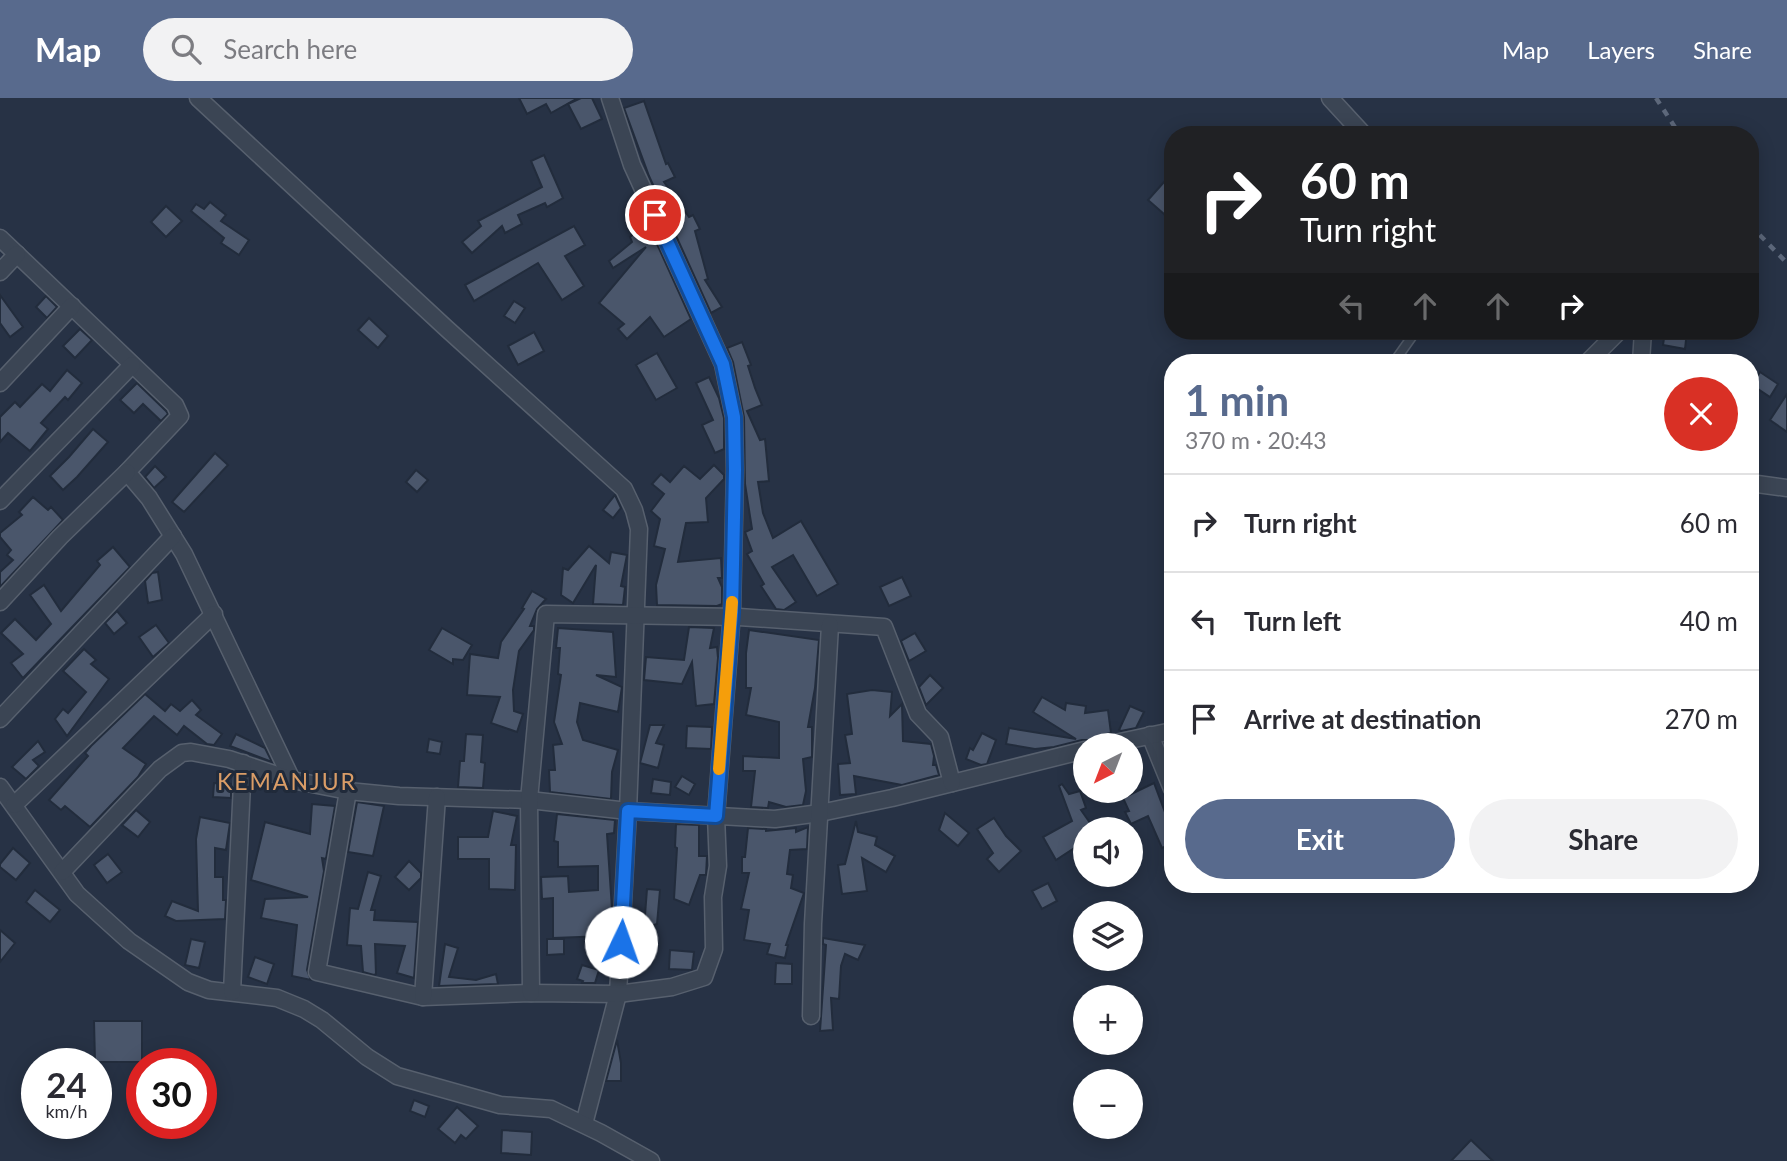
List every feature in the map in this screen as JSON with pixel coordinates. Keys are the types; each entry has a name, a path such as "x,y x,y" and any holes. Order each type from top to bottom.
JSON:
{"street":[{"path":"198,98 624,489 635,510 639,529 618,994 584,1124"},
{"path":"348,791 317,972 423,997 531,993 618,994 672,986 704,977 714,949 713,897 718,866 716,816 732,616 734,417 723,364 632,165 610,98"},
{"path":"1330,98 1356,126"},
{"path":"0,238 175,405 180,416 0,602"},
{"path":"0,272 17,254"},
{"path":"0,383 72,306"},
{"path":"1596,354 1610,340"},
{"path":"0,500 132,365"},
{"path":"127,472 149,498 173,536 214,614 292,780"},
{"path":"1759,484 1787,488"},
{"path":"0,719 173,536"},
{"path":"14,805 214,614"},
{"path":"531,993 530,800 546,614 732,616 884,627 918,714 940,737 952,783"},
{"path":"811,1016 813,924 830,625"},
{"path":"1143,737 1164,733"},
{"path":"1150,736 1164,770"},
{"path":"62,872 172,759 182,753 229,758 292,780 348,791 530,800 628,811 775,819 820,813 1073,753"},
{"path":"232,992 243,763"},
{"path":"0,787 76,894 129,941 188,982 209,990 277,998 322,1020 367,1058 397,1076 500,1105 551,1109 651,1161"},
{"path":"423,997 437,797"}],"building":[{"path":"519,98 578,98 551,113 546,104 527,114"},
{"path":"581,98 592,98 602,119 581,129 568,104"},
{"path":"644,101 666,164 668,163 675,177 664,182 689,217 693,215 700,229 695,231 708,279 705,280 722,307 711,313 649,176 624,108"},
{"path":"544,155 563,198 547,207 545,203 518,215 522,224 505,233 502,226 472,253 462,242 481,226 478,221 542,187 531,161"},
{"path":"1164,182 1164,214 1148,200"},
{"path":"210,202 226,215 221,221 249,240 239,255 221,243 224,238 191,211 196,204 204,209"},
{"path":"166,206 182,221 166,237 151,222"},
{"path":"647,222 691,319 664,337 650,317 627,339 618,329 624,324 599,303 646,247 613,268 609,261 632,242 630,237"},
{"path":"574,226 585,245 565,256 584,286 562,300 538,263 474,301 465,285"},
{"path":"0,295 23,327 10,337 0,323"},
{"path":"46,296 57,307 47,318 36,307"},
{"path":"514,301 525,308 515,323 504,316"},
{"path":"369,318 388,336 378,348 358,330"},
{"path":"80,329 92,340 75,358 63,346"},
{"path":"534,332 544,351 518,365 508,346"},
{"path":"1664,340 1686,340 1685,349 1663,345"},
{"path":"742,342 762,405 747,411 760,440 765,439 769,481 758,482 763,513 773,538 801,521 838,584 817,596 793,555 772,567 796,602 784,610 776,609 761,586 764,584 747,554 752,551 745,532 752,529 745,484 744,417 733,362 727,348"},
{"path":"657,353 677,388 656,400 636,365"},
{"path":"67,370 82,383 68,400 65,397 41,423 48,429 30,451 8,433 0,442 0,417 15,402 20,407 42,384 50,391"},
{"path":"1759,374 1778,384 1770,397 1759,390"},
{"path":"709,377 719,398 724,418 724,449 715,453 702,425 713,420 696,383"},
{"path":"137,383 168,414 161,421 143,404 134,413 120,400"},
{"path":"1787,394 1787,432 1770,420"},
{"path":"93,429 108,442 63,490 50,476"},
{"path":"215,453 228,465 184,512 172,502"},
{"path":"714,465 724,475 724,479 706,498 708,522 686,523 678,562 721,558 722,578 718,578 722,587 722,604 657,605 656,585 665,549 654,546 660,519 651,511 664,494 652,484 661,474 670,482 684,466 700,479"},
{"path":"155,466 166,477 154,488 145,477"},
{"path":"416,470 428,480 417,492 406,482"},
{"path":"615,495 621,508 613,518 603,510"},
{"path":"33,497 48,510 51,507 63,520 0,587 0,572 13,560 7,555 11,550 0,537 0,533 22,515 19,512"},
{"path":"589,546 609,563 611,552 627,555 621,586 625,587 623,605 593,604 596,565 573,603 561,595 563,568 568,570"},
{"path":"113,547 130,567 23,678 11,663 23,654 1,633 15,619 36,640 51,624 30,595 44,585 61,611 100,565 97,561"},
{"path":"158,572 162,600 148,603 145,581 152,573"},
{"path":"902,577 911,596 889,606 880,587"},
{"path":"532,591 546,599 537,609 530,626 534,626 534,630 519,651 513,690 514,711 523,714 517,732 491,723 500,697 467,695 470,654 498,658 501,642 524,609 522,608"},
{"path":"117,611 127,623 114,634 105,623"},
{"path":"156,625 169,643 153,657 139,637"},
{"path":"689,627 714,628 710,648 717,647 718,658 714,704 696,706 692,662 682,684 644,680 646,657 684,660"},
{"path":"442,628 472,645 463,660 453,659 453,664 429,650"},
{"path":"558,628 613,632 616,677 596,675 622,687 618,712 580,703 577,722 583,740 618,750 612,772 611,799 550,792 549,770 555,770 553,745 562,744 554,722 561,675 558,674 560,648 556,648"},
{"path":"749,630 819,640 808,727 812,727 812,757 803,759 806,791 803,805 786,807 769,802 768,808 751,807 755,771 743,771 743,756 779,758 779,722 746,715 751,688 746,688"},
{"path":"915,633 926,651 909,661 901,641"},
{"path":"84,649 96,660 91,664 109,679 67,736 55,719 63,709 68,713 86,692 63,671"},
{"path":"930,675 943,688 926,705 919,687"},
{"path":"872,690 892,692 890,716 902,704 903,741 931,744 933,765 936,765 939,775 902,785 854,776 856,794 840,795 838,764 850,763 845,735 852,734 847,694"},
{"path":"145,694 165,711 171,704 180,711 192,700 201,710 196,715 222,734 214,745 207,744 184,726 177,735 154,716 123,748 146,764 138,777 90,827 65,806 61,810 49,800 88,756 85,753 91,746"},
{"path":"1042,697 1065,710 1066,703 1086,706 1085,713 1108,710 1111,733 1073,733 1073,737 1033,712"},
{"path":"1130,706 1144,712 1136,728 1121,731 1119,730"},
{"path":"650,725 664,725 656,743 664,745 658,768 640,763"},
{"path":"687,726 712,727 711,749 686,748"},
{"path":"1009,728 1073,739 1073,742 1035,749 1006,744"},
{"path":"982,733 996,740 987,764 981,765 966,759 970,748 973,750"},
{"path":"236,734 265,748 272,762 230,746"},
{"path":"466,734 483,735 483,788 458,787"},
{"path":"429,739 442,742 440,754 427,752"},
{"path":"38,741 45,752 33,760 39,766 26,779 12,767"},
{"path":"682,776 695,784 689,795 675,787"},
{"path":"653,779 671,782 670,795 651,793"},
{"path":"214,783 231,784 231,798 213,797"},
{"path":"1154,783 1164,810 1164,847 1162,848 1148,816 1143,818 1128,817 1125,812 1129,811 1125,803 1143,803 1143,788"},
{"path":"1062,784 1069,794 1073,793 1073,803 1084,803 1086,808 1081,810 1086,817 1073,817 1073,849 1056,860 1043,837 1072,821 1059,786"},
{"path":"357,802 384,806 373,856 348,852"},
{"path":"312,804 335,806 326,859 322,858 324,871 307,970 311,980 292,976 297,925 261,918 265,899 308,897 251,880 265,822 310,834"},
{"path":"136,810 150,822 138,837 122,825"},
{"path":"493,811 517,816 511,845 516,845 515,890 489,889 489,859 458,859 458,837 488,837"},
{"path":"945,813 969,833 958,846 939,830"},
{"path":"557,814 615,820 614,833 607,834 612,912 605,912 606,936 553,938 553,898 542,899 541,877 568,876 569,892 598,890 598,866 558,867 558,842 554,841"},
{"path":"200,817 230,823 226,850 215,848 215,877 223,877 225,919 176,921 165,916 172,901 198,911 196,839"},
{"path":"994,818 1006,836 1021,851 999,872 987,859 993,853 977,829"},
{"path":"856,821 858,832 877,837 875,845 895,856 886,872 862,858 867,891 842,894 838,865 845,864"},
{"path":"676,824 699,825 699,856 707,856 706,875 700,875 689,905 674,899"},
{"path":"808,827 807,849 790,850 787,874 793,875 791,888 804,893 786,945 785,958 767,954 770,944 744,940 749,910 741,909 749,873 742,873 742,857 745,857 748,828 766,831 796,828 796,832"},
{"path":"13,848 30,863 16,880 0,867"},
{"path":"108,854 122,872 107,883 94,865"},
{"path":"409,861 421,873 421,878 409,890 395,877"},
{"path":"368,872 381,876 371,910 375,910 374,920 418,922 414,978 397,973 405,946 375,944 374,975 363,972 361,946 347,945 350,908 358,909"},
{"path":"1048,883 1057,901 1042,909 1032,891"},
{"path":"647,889 660,890 657,924 644,928"},
{"path":"35,890 60,910 50,922 26,902"},
{"path":"0,930 15,943 0,962"},
{"path":"823,938 865,945 858,960 845,954 841,966 839,999 831,998 833,1030 820,1031 826,945 823,944"},
{"path":"191,939 205,942 199,968 185,965"},
{"path":"547,939 564,939 564,954 547,955"},
{"path":"445,944 458,948 449,977 476,980 496,974 498,984 439,986"},
{"path":"670,950 694,952 692,970 669,969"},
{"path":"255,957 274,964 267,984 248,977"},
{"path":"776,963 792,964 792,984 775,984"},
{"path":"582,965 599,970 595,983 582,983 583,981 577,979"},
{"path":"94,1021 142,1021 142,1048 126,1048 126,1062 112,1062 112,1048 95,1048"},
{"path":"617,1040 621,1081 606,1081"},
{"path":"414,1100 429,1106 425,1117 410,1111"},
{"path":"457,1107 478,1126 466,1139 461,1135 455,1143 438,1129"},
{"path":"502,1130 532,1132 531,1155 501,1153"},
{"path":"1471,1140 1493,1161 1451,1161"}],"railway":[{"path":"1656,98 1674,126"},
{"path":"1759,234 1787,263"}],"slow traffic":[{"path":"719,769 732,602"}],"district":[{"name":"KEMANJUR","path":"287,781"}],"route":[{"path":"621,942 628,811 716,816 732,612 734,417 723,364 655,215"}]}
